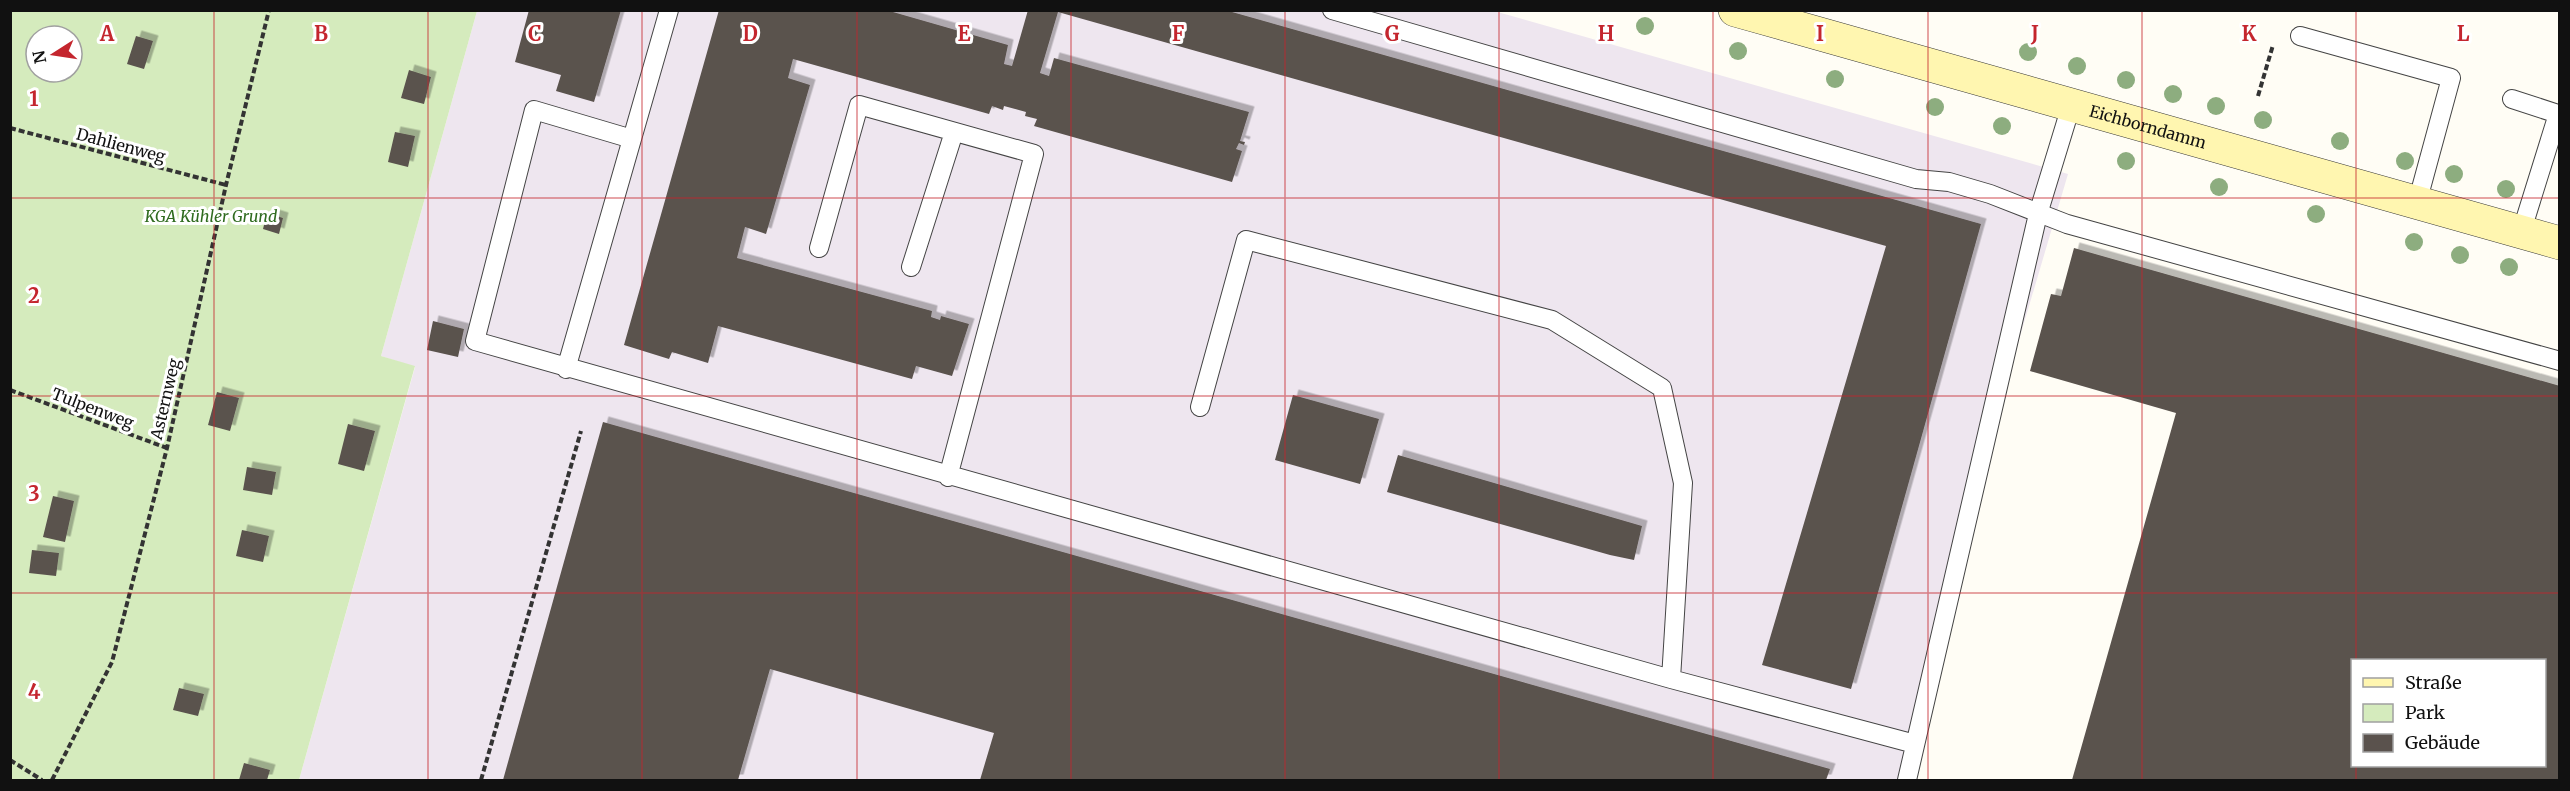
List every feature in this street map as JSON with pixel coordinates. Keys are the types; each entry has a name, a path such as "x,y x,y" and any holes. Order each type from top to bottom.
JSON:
{"main road":[{"name":"Eichborndamm","path":"1741,11 2559,243"}],"lane":[{"path":"566,369 669,10"},
{"path":"1332,10 1916,179 1948,182 2003,198 2038,214 2559,361"},
{"path":"2300,36 2451,78 2417,203"},
{"path":"2512,99 2558,114 2522,233"},
{"path":"819,248 859,105 1034,154 948,477"},
{"path":"1907,780 2038,214 2071,106"},
{"path":"632,139 534,110 474,341 948,477 1671,679 1915,744"},
{"path":"911,267 954,132"},
{"path":"1200,407 1246,240 1552,320 1662,388 1683,483 1671,679"}],"path":[{"name":"Asternweg","path":"52,780 112,662 167,448 268,10"},
{"path":"2258,96 2277,33"},
{"name":"Dahlienweg","path":"10,128 226,185"},
{"name":"Tulpenweg","path":"10,390 167,448"},
{"path":"481,780 580,431"},
{"path":"10,760 42,780"}],"shaded area":[{"path":"477,11 1494,11 2068,174 2011,367 1898,780 299,780 415,367 381,356"}],"green space":[{"name":"KGA Kühler Grund","path":"11,11 477,11 381,356 415,366 299,780 11,780"}],"building":[{"path":"529,10 621,10 594,102 556,91 561,75 515,62"},
{"path":"719,10 886,10 1008,45 1004,64 1012,66 1028,10 1225,10 1981,224 1851,689 1762,665 1886,246 1058,12 1040,73 1049,76 1054,58 1249,112 1240,141 1245,142 1244,145 1239,143 1236,149 1242,151 1232,182 1034,126 1037,119 1025,116 1026,112 1004,106 1003,110 992,106 989,114 793,59 788,78 810,85 766,234 745,227 737,258 932,311 931,317 940,320 941,316 969,324 952,376 916,366 912,379 718,326 708,363 672,352 669,359 624,345"},
{"path":"136,36 153,41 144,69 127,64"},
{"path":"409,70 431,77 424,104 401,98"},
{"path":"395,132 415,136 408,167 388,162"},
{"path":"267,213 283,218 279,234 263,229"},
{"path":"2074,248 2560,386 2560,780 2072,780 2176,413 2030,371 2051,294 2061,296"},
{"path":"433,321 464,329 458,357 427,350"},
{"path":"217,392 239,398 230,431 208,425"},
{"path":"1293,395 1379,419 1360,484 1275,460"},
{"path":"603,422 1830,769 1826,780 980,780 994,733 770,669 738,780 503,780"},
{"path":"348,424 375,431 364,471 338,464"},
{"path":"1398,455 1642,526 1634,560 1387,492"},
{"path":"247,467 276,472 272,495 243,490"},
{"path":"53,496 74,501 65,542 43,537"},
{"path":"242,530 269,536 263,562 236,556"},
{"path":"32,550 59,553 56,576 29,573"},
{"path":"179,688 204,694 198,716 173,710"},
{"path":"244,763 270,770 267,780 239,780"}]}
